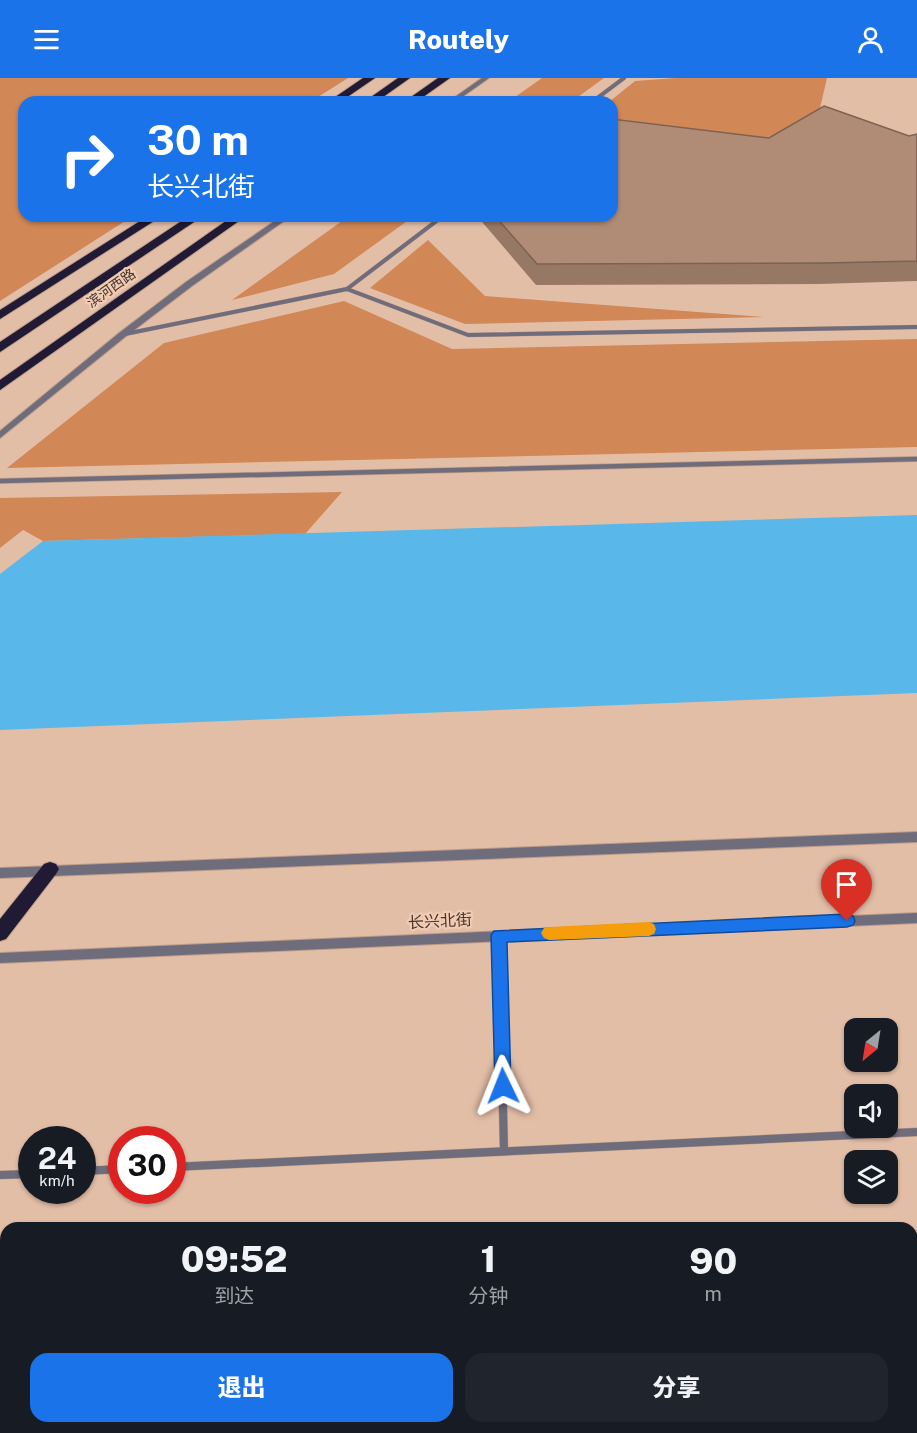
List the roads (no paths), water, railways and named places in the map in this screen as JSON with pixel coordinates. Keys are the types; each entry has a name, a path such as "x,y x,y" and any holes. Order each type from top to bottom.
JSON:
{"highway":[{"path":"342,96 370,78"},
{"path":"378,96 405,78"},
{"path":"418,96 445,78"},
{"path":"0,315 147,222"},
{"path":"119,268 158,222"},
{"name":"滨河西路","path":"0,348 188,222"},
{"name":"滨河西路","path":"0,386 232,222"},
{"path":"0,341 25,331"},
{"path":"0,933 50,869"}],"street":[{"path":"460,96 486,78"},
{"path":"600,96 624,78"},
{"path":"0,435 122,335 189,284 278,222"},
{"path":"122,335 347,289 435,222"},
{"path":"347,289 468,335 917,327"},
{"path":"0,481 917,459"},
{"path":"0,873 50,869 917,837"},
{"name":"长兴北街","path":"0,958 917,918"},
{"path":"499,935 504,1151"},
{"path":"186,1166 917,1132"},
{"path":"0,1175 18,1174"}],"water":[{"path":"917,515 917,693 0,730 0,574 43,541"}]}
